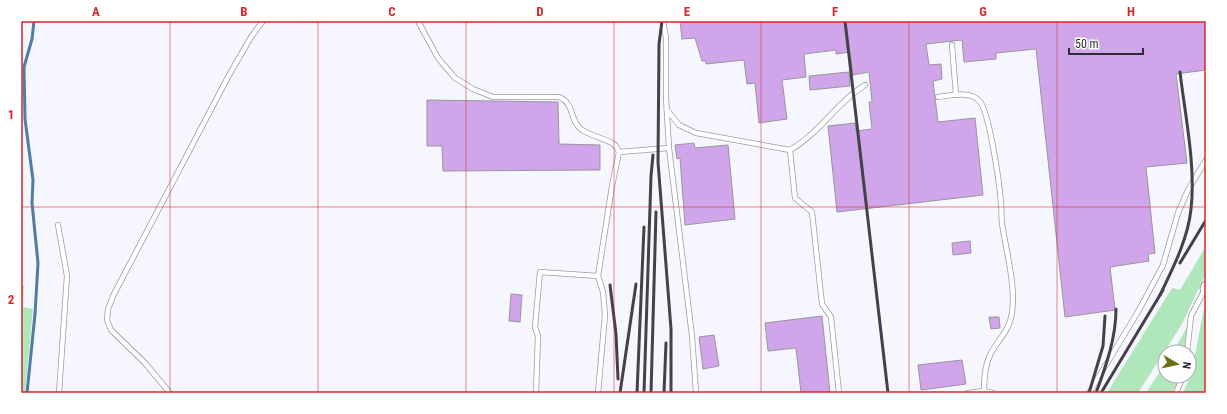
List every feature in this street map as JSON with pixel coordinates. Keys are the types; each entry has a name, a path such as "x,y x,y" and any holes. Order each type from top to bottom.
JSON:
{"lane":[{"path":"170,393 145,363 111,330 107,320 108,309 114,294 228,77 251,37 264,21"},
{"path":"418,21 438,58 455,78 473,89 493,97 559,97 566,100 575,122 581,130 612,143 616,146 619,152 612,186 598,276 603,292 605,315 598,393"},
{"path":"663,21 666,38 669,148 692,336 696,393"},
{"path":"952,45 956,95"},
{"path":"667,110 679,125 696,133 790,150 801,143 853,92 865,85"},
{"path":"938,97 969,95 981,102 988,123 1002,205 1001,220 1013,296 1010,325 1004,336 990,354 986,367 984,391"},
{"path":"619,152 669,148"},
{"path":"790,150 795,198 812,212 822,304 831,317 839,393"},
{"path":"1089,393 1139,310 1163,264 1178,213 1188,190 1206,160"},
{"path":"58,225 67,276 59,393"},
{"path":"536,393 538,336 535,327 540,272 598,276"},
{"path":"1188,344 1191,316 1205,288"},
{"path":"968,393 984,391 993,393"}],"green space":[{"path":"1206,246 1206,273 1182,324 1169,344 1157,344 1157,363 1138,393 1107,393 1172,288 1180,290"},
{"path":"21,284 24,286 23,307 33,309 25,393 21,393"},
{"path":"1206,303 1206,393 1183,393 1187,384 1197,384 1197,345"},
{"path":"1187,327 1185,344 1177,344"},
{"path":"1157,376 1157,384 1176,384 1172,393 1146,393"}],"building":[{"path":"680,21 1206,21 1206,70 1176,74 1187,163 1146,167 1155,253 1148,254 1149,261 1110,267 1115,310 1065,317 1036,49 996,53 996,59 964,62 962,40 926,44 929,65 941,64 942,79 933,81 938,122 975,118 983,195 837,212 828,126 855,123 856,131 872,129 869,102 872,102 869,72 853,75 850,52 836,54 836,50 804,54 806,77 782,80 787,119 759,123 755,83 747,84 744,60 706,64 706,61 702,61 695,38 682,39"},
{"path":"849,72 850,86 810,90 809,76"},
{"path":"427,100 558,102 559,144 600,145 600,170 443,171 442,146 427,146"},
{"path":"694,143 695,148 728,145 735,219 685,225 680,158 677,159 675,145"},
{"path":"970,241 971,253 953,255 952,243"},
{"path":"511,294 522,295 520,322 509,321"},
{"path":"822,316 830,393 801,393 796,348 768,351 765,323"},
{"path":"989,317 999,317 1000,328 991,329"},
{"path":"714,335 719,366 703,369 699,337"},
{"path":"962,360 966,384 921,390 918,365"}],"waterway":[{"path":"27,393 35,314 38,263 32,203 33,180 25,119 24,67 32,39 34,21"}],"railway":[{"path":"662,21 659,44 658,162 671,329 671,393"},
{"path":"845,21 888,393"},
{"path":"1160,295 1175,264 1187,231 1191,209 1191,158 1180,72"},
{"path":"644,393 651,176 653,155"},
{"path":"651,393 656,212"},
{"path":"1180,263 1206,220"},
{"path":"637,393 644,227"},
{"path":"620,393 636,284"},
{"path":"610,285 616,334 618,379"},
{"path":"1101,393 1163,290"},
{"path":"1096,393 1107,362 1116,320 1116,309"},
{"path":"1089,393 1103,346 1105,316"},
{"path":"664,393 666,343"}]}
